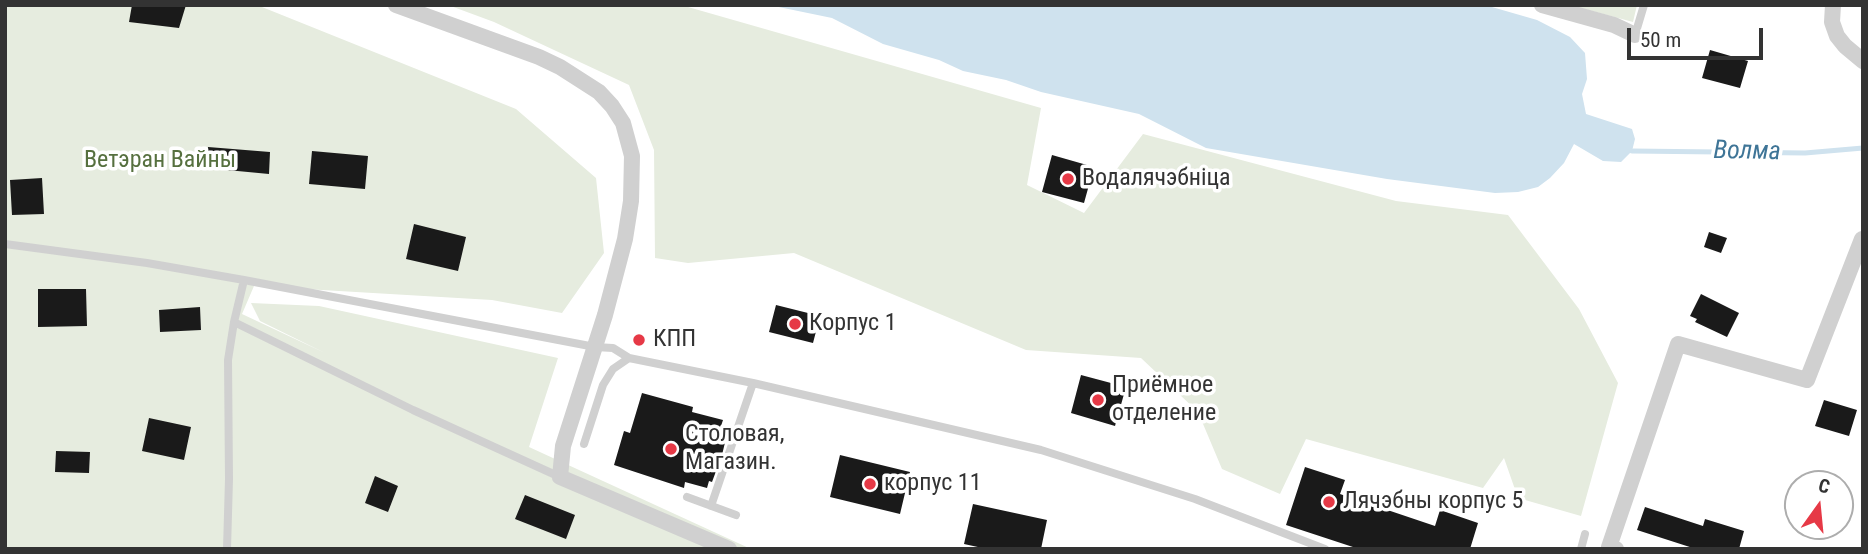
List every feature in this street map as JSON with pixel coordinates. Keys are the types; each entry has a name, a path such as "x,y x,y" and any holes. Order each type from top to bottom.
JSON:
{"street":[{"path":"396,5 560,66 599,92 623,123 632,156 631,201 617,275 563,446 560,477 729,549"},
{"path":"1542,5 1614,25 1635,36"},
{"path":"1833,5 1832,22 1837,36 1844,46 1863,61"},
{"path":"1612,548 1678,344 1807,380 1862,239"}],"lane":[{"path":"1635,36 1644,5"},
{"path":"5,244 147,263 595,347 613,348 629,358 752,383 1041,450 1195,499 1325,549"},
{"path":"227,549 228,360 244,280"},
{"path":"234,322 412,410 560,477"},
{"path":"584,444 603,385 613,369 629,358"},
{"path":"711,506 752,383"},
{"path":"687,498 736,515"},
{"path":"1581,549 1585,534"}],"green space":[{"name":"Ветэран Вайны","path":"5,5 257,5 516,109 596,178 604,253 562,313 492,300 254,286 242,314 325,353 260,321 251,303 319,306 558,358 529,447 751,549 5,549"},
{"path":"448,5 681,5 1041,108 1027,185 1084,213 1143,134 1396,201 1508,215 1579,309 1618,383 1581,516 1518,498 1504,458 1483,488 1306,439 1280,494 1222,469 1198,412 1141,358 1026,350 794,253 688,263 655,258 654,150 629,85 494,22"},
{"path":"1570,5 1637,5 1633,22"}],"water":[{"path":"769,5 1485,5 1537,20 1570,37 1585,53 1587,79 1582,94 1586,114 1632,129 1635,139 1632,151 1621,162 1603,161 1574,144 1564,163 1550,178 1538,187 1518,192 1495,193 1387,179 1206,148 1139,114 963,71 939,60 883,44 832,18"}],"building":[{"path":"132,5 186,5 179,28 129,22"},
{"path":"1710,50 1748,61 1740,88 1702,78"},
{"path":"208,147 270,152 269,174 206,168"},
{"path":"312,151 368,156 365,189 309,184"},
{"name":"Водалячэбніца","path":"1052,155 1094,167 1084,203 1042,192"},
{"path":"42,178 44,214 12,215 10,180"},
{"path":"414,224 466,237 458,271 406,259"},
{"path":"1709,232 1727,238 1721,253 1704,247"},
{"path":"38,289 86,289 87,326 38,327"},
{"path":"1701,294 1739,313 1727,337 1695,322 1697,319 1690,316"},
{"name":"Корпус 1","path":"776,305 820,316 813,343 769,332"},
{"path":"200,307 201,330 160,332 159,310"},
{"name":"Приёмное отделение","path":"1081,375 1126,387 1115,426 1071,413"},
{"name":"Столовая, Магазин.","path":"642,393 693,407 692,412 723,420 721,426 728,430 722,455 707,488 685,482 684,488 614,465 624,431 630,433"},
{"path":"1824,400 1857,410 1849,436 1815,426"},
{"path":"149,418 191,427 184,460 142,451"},
{"path":"56,451 90,452 89,473 55,472"},
{"name":"корпус 11","path":"840,455 910,472 900,514 830,497"},
{"name":"Лячэбны корпус 5","path":"1305,467 1345,480 1340,494 1435,526 1440,510 1478,523 1470,549 1359,549 1286,525"},
{"path":"375,476 398,486 388,512 365,503"},
{"path":"525,495 575,515 566,539 515,519"},
{"path":"973,504 1047,520 1041,549 987,549 964,544"},
{"path":"1645,507 1703,526 1705,519 1744,531 1739,549 1696,549 1637,530"}],"waterway":[{"name":"Волма","path":"1632,151 1805,153 1863,148"}],"place":[{"name":"Водалячэбніца","path":"1068,179"},
{"name":"Корпус 1","path":"795,324"},
{"name":"КПП","path":"639,340"},
{"name":"Приёмное отделение","path":"1098,400"},
{"name":"Столовая, Магазин.","path":"671,449"},
{"name":"корпус 11","path":"870,484"},
{"name":"Лячэбны корпус 5","path":"1329,502"}]}
